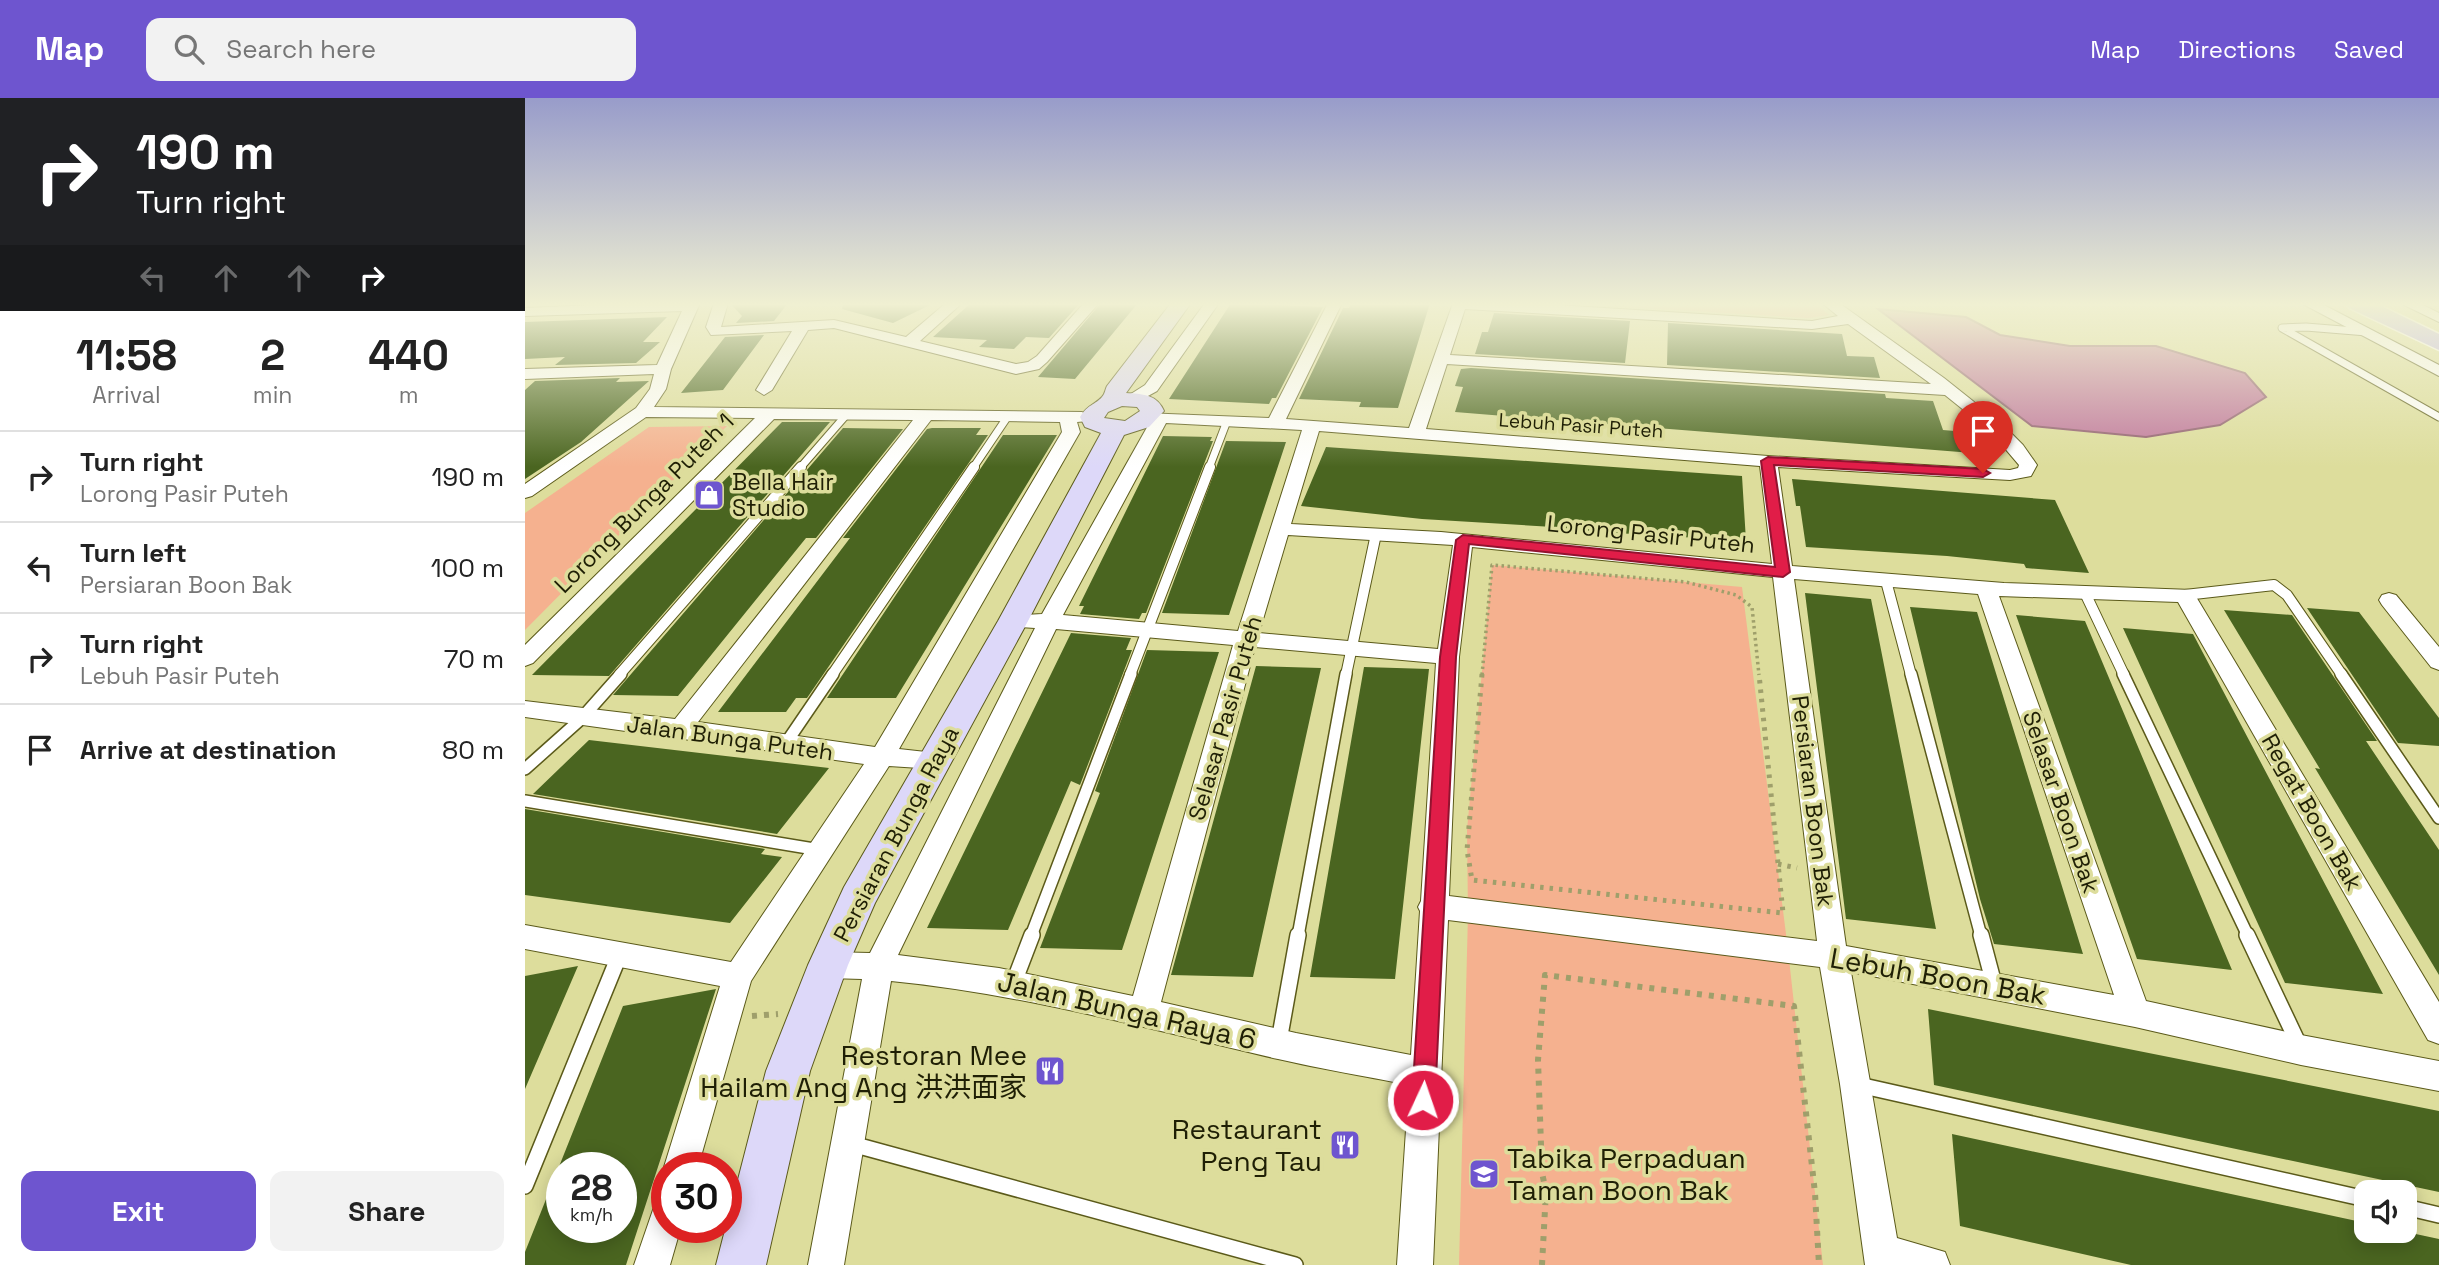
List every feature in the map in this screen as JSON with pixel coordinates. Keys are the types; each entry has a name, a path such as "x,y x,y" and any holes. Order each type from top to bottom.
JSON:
{"street":[{"path":"525,492 642,412 658,389 668,357"},
{"path":"764,390 784,357"},
{"path":"964,357 1016,369 1033,366 1041,357"},
{"name":"Persiaran Bunga Raya","path":"740,1265 788,1071 828,965 858,898 1130,410 1115,391 1140,357"},
{"path":"826,1265 879,965 1049,621 1130,410 1170,357"},
{"path":"1275,423 1308,357"},
{"path":"1902,357 1946,390"},
{"path":"2414,357 2439,371"},
{"path":"1416,433 1441,359 1946,390"},
{"path":"526,375 663,369"},
{"name":"Lebuh Pasir Puteh","path":"642,412 1066,417 1130,410 1227,421 1768,461 2010,475 2020,474 2027,469 2024,454 1993,425 1946,390"},
{"name":"Lorong Bunga Puteh 1","path":"525,658 769,414"},
{"path":"681,728 926,415"},
{"name":"Persiaran Bunga Raya","path":"686,1152 738,976 881,758 1071,432 1066,417"},
{"name":"Selasar Pasir Puteh","path":"1144,1010 1246,639 1312,427"},
{"name":"Persiaran Boon Bak","path":"1768,461 1833,956 1856,1084 1882,1259"},
{"name":"Lorong Pasir Puteh","path":"1279,529 1463,540 1987,591 2185,595"},
{"path":"1415,1265 1432,907 1448,657 1463,540"},
{"name":"Selasar Boon Bak","path":"1987,591 2135,1013"},
{"name":"Regat Boon Bak","path":"2185,595 2439,1030"},
{"path":"2389,600 2439,662"},
{"path":"1013,621 1049,621 1448,657"},
{"name":"Jalan Bunga Puteh","path":"525,709 581,719 681,728 784,746 881,758 935,760"},
{"name":"Lebuh Boon Bak","path":"1432,907 1473,909 1833,956 2135,1013 2301,1050 2439,1076"},
{"path":"525,937 738,976"},
{"name":"Jalan Bunga Raya 6","path":"828,965 879,965 1014,982 1144,1010 1279,1044 1425,1073"},
{"path":"652,1265 659,1243"},
{"path":"1882,1259 1933,1265"}],"lane":[{"path":"2333,357 2439,418"},
{"path":"525,769 581,719 848,414"},
{"path":"784,746 1008,416"},
{"path":"1014,982 1227,421"},
{"path":"1279,1044 1351,648 1376,534"},
{"path":"1886,581 1995,986"},
{"path":"2185,595 2274,585 2287,595 2439,818"},
{"path":"2085,595 2301,1050"},
{"path":"525,801 820,850"},
{"path":"525,1186 619,956"},
{"path":"1856,1084 2354,1196"},
{"path":"849,1143 1295,1265"},
{"path":"2417,1210 2439,1215"}],"path":[{"path":"1492,565 1686,582 1736,595 1752,607 1783,913 1472,880 1468,850 1469,828 1492,565"},
{"path":"1542,1265 1546,1191 1542,1173 1538,1060 1545,975 1794,1006 1815,1193 1819,1265"},
{"path":"726,1018 810,1011"}],"shaded area":[{"path":"1942,357 2194,357 2245,373 2266,397 2220,425 2146,437 2032,426"},
{"path":"727,426 525,630 525,513 649,427"},
{"path":"1492,565 1742,587 1788,950 1823,1265 1459,1265 1468,914 1467,830"}],"building":[{"path":"564,357 642,357 636,363 555,365"},
{"path":"709,357 747,357 723,390 681,393"},
{"path":"1055,357 1093,357 1075,379 1038,377"},
{"path":"1196,357 1297,357 1276,398 1272,398 1269,404 1169,399"},
{"path":"1319,357 1413,357 1398,408 1359,407 1361,402 1299,399"},
{"path":"1533,357 1626,357 1625,363"},
{"path":"1667,357 1874,357 1880,378 1667,365"},
{"path":"1461,369 1885,394 1886,398 1933,401 1943,430 1978,433 1985,454 1455,412 1463,387 1455,386"},
{"path":"620,378 616,382 649,381 581,442 525,479 525,390 535,381"},
{"path":"782,422 830,422 609,676 532,675"},
{"path":"843,428 903,429 816,538 806,538 678,696 613,695"},
{"path":"981,428 976,435 988,435 807,698 796,698 786,712 718,712 850,538 843,538 927,429"},
{"path":"1003,435 1057,435 896,698 827,698"},
{"path":"1163,436 1212,437 1210,441 1213,441 1146,613 1142,613 1139,619 1080,614 1084,606 1079,606"},
{"path":"1226,441 1286,442 1229,615 1162,613"},
{"path":"1326,447 1742,476 1746,541 1422,519 1301,506"},
{"path":"1792,479 2055,500 2089,573 2026,568 2024,564 1947,556 1806,547 1800,506 1796,506"},
{"path":"1805,593 1871,599 1936,929 1846,919"},
{"path":"1910,607 1977,612 2083,954 1994,944 1980,899"},
{"path":"2307,608 2359,612 2439,718 2439,746 2398,743"},
{"path":"2224,610 2292,615 2377,741 2366,741 2439,850 2439,975 2315,768 2320,769"},
{"path":"2016,615 2085,621 2232,970 2137,959"},
{"path":"2123,628 2193,634 2383,994 2285,983"},
{"path":"1071,633 1131,638 1126,650 1132,650 1080,785 1071,781 1008,930 927,928"},
{"path":"1147,650 1219,652 1122,950 1040,948 1100,793 1095,791"},
{"path":"1256,666 1321,668 1253,977 1171,975"},
{"path":"1364,667 1429,669 1395,979 1310,977"},
{"path":"589,740 829,768 777,834 533,794"},
{"path":"525,809 765,849 761,854 782,857 730,923 525,895"},
{"path":"578,966 525,1089 525,976"},
{"path":"716,989 663,1152 651,1152 651,1188 637,1231 637,1152 565,1152 623,1006"},
{"path":"1928,1009 2439,1111 2439,1192 2417,1187 2417,1180 2382,1180 1934,1085"},
{"path":"1952,1134 2354,1220 2354,1243 2417,1243 2417,1234 2439,1239 2439,1265 2131,1265 1960,1226"},
{"path":"546,1199 546,1243 633,1243 626,1265 525,1265 525,1252"}],"place":[{"name":"Bella Hair Studio","path":"709,495"},
{"name":"Restoran Mee Hailam Ang Ang 洪洪面家","path":"1050,1071"},
{"name":"Restaurant Peng Tau","path":"1345,1145"},
{"name":"Tabika Perpaduan Taman Boon Bak","path":"1484,1174"}],"route":[{"path":"1423,1100 1448,657 1463,540 1783,572 1768,461 1983,473"}]}
